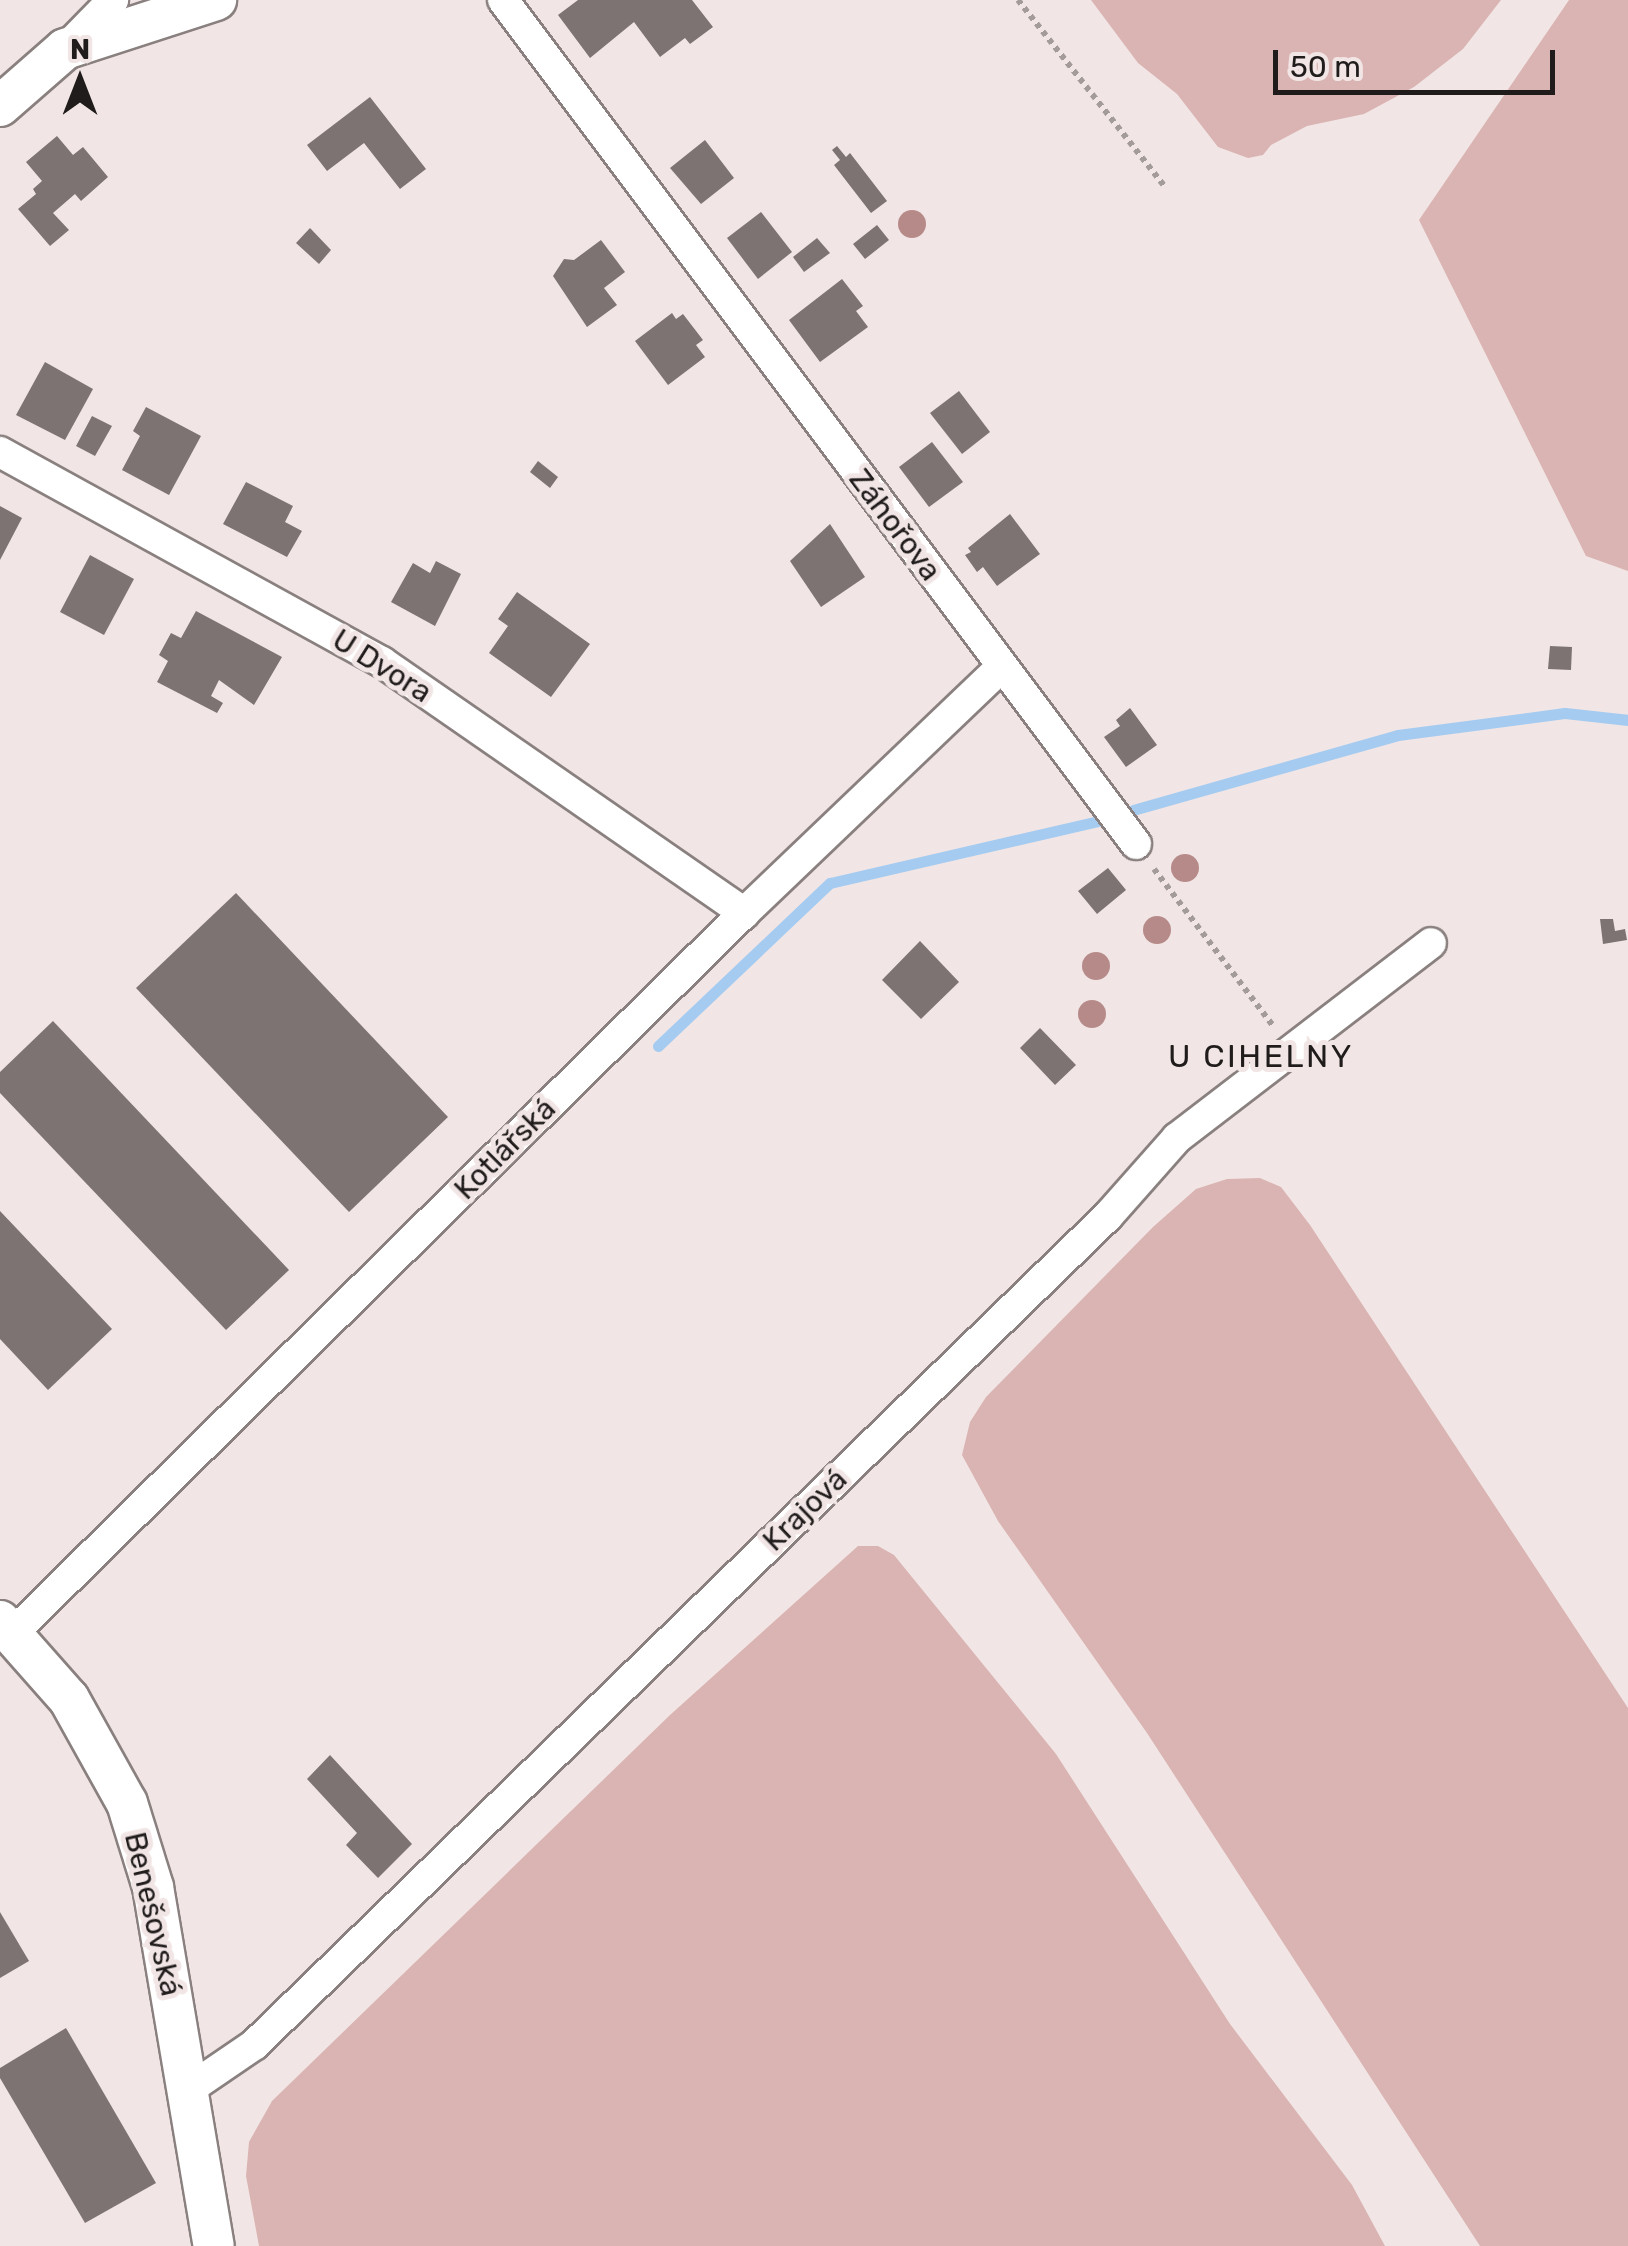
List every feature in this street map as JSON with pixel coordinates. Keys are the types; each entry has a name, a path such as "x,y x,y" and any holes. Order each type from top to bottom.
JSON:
{"main road":[{"path":"0,106 65,50 216,0"},
{"name":"Benešovská","path":"6,1627 69,1699 127,1804 153,1886 214,2246"}],"street":[{"path":"65,50 113,0"},
{"name":"Záhořova","path":"502,0 1136,844"},
{"name":"U Dvora","path":"0,452 382,662 744,913"},
{"name":"Kotlářská","path":"6,1627 1000,667"},
{"name":"Krajová","path":"188,2090 254,2044 1108,1216 1177,1138 1430,942"}],"path":[{"path":"1018,0 1165,187"},
{"path":"1136,844 1290,1048"}],"shaded area":[{"path":"1091,0 1501,0 1463,49 1414,87 1364,114 1307,126 1271,145 1263,155 1248,158 1218,147 1177,94 1138,63"},
{"path":"1569,0 1628,0 1628,571 1586,556 1419,220"},
{"path":"1260,1178 1281,1187 1310,1225 1628,1708 1628,2246 1480,2246 1147,1733 998,1521 962,1455 970,1422 986,1397 1153,1227 1196,1189 1227,1179"},
{"path":"858,1546 878,1546 894,1555 1056,1754 1230,2024 1352,2185 1385,2246 259,2246 246,2176 249,2142 272,2101 670,1715"}],"building":[{"path":"578,0 692,0 713,27 690,44 685,38 660,57 634,22 590,58 558,15"},
{"path":"370,97 426,169 400,189 364,143 327,171 307,145"},
{"path":"57,136 73,155 83,147 108,177 81,201 75,194 53,213 69,230 50,246 18,209 36,194 33,189 42,181 26,162"},
{"path":"705,140 734,178 701,204 670,168"},
{"path":"837,146 846,157 850,153 887,201 871,213 834,165 840,160 832,150"},
{"path":"761,212 792,252 758,279 727,238"},
{"path":"877,225 889,240 865,259 853,244"},
{"path":"310,228 331,250 319,264 296,243"},
{"path":"817,238 830,253 804,272 793,257"},
{"path":"601,240 625,272 604,288 617,305 587,327 553,276 564,259 574,260"},
{"path":"842,279 863,306 856,311 868,327 820,362 789,320"},
{"path":"672,313 676,319 683,314 703,340 696,345 705,357 668,385 635,341"},
{"path":"45,362 93,389 65,440 16,415"},
{"path":"959,391 990,432 962,454 930,413"},
{"path":"146,407 201,436 169,495 122,470 140,436 133,431"},
{"path":"92,416 112,426 95,456 76,446"},
{"path":"932,442 963,482 929,507 899,467"},
{"path":"538,461 558,477 550,488 530,472"},
{"path":"246,482 293,506 285,522 302,531 287,557 223,524"},
{"path":"0,506 22,518 0,560"},
{"path":"1010,514 1040,554 997,586 983,567 977,572 965,555 971,552 968,548"},
{"path":"830,524 865,577 821,607 790,561"},
{"path":"90,555 134,579 104,635 60,612"},
{"path":"436,561 461,574 435,626 391,602 413,563 430,573"},
{"path":"517,592 590,644 551,697 489,653 508,626 498,619"},
{"path":"196,611 282,657 254,705 219,680 211,696 223,703 217,713 157,682 168,661 159,655 171,633 181,638"},
{"path":"1550,646 1572,647 1571,670 1548,669"},
{"path":"1130,708 1157,745 1126,767 1104,737 1120,726 1116,720"},
{"path":"1108,868 1126,890 1097,914 1078,891"},
{"path":"236,893 448,1117 349,1212 136,988"},
{"path":"1600,919 1613,919 1615,931 1625,929 1627,940 1603,944"},
{"path":"920,941 959,982 921,1019 882,980"},
{"path":"53,1021 289,1270 226,1330 0,1093 0,1072"},
{"path":"1040,1028 1076,1065 1055,1085 1020,1048"},
{"path":"0,1211 112,1329 48,1390 0,1339"},
{"path":"330,1755 412,1844 378,1878 346,1845 357,1833 307,1779"},
{"path":"0,1912 29,1961 0,1978"},
{"path":"66,2028 156,2183 85,2223 0,2078 0,2068"}],"waterway":[{"path":"1133,810 1398,735 1565,713 1628,720"},
{"path":"658,1046 830,883 1103,820"}],"district":[{"name":"U CIHELNY","path":"1261,1056"}]}
